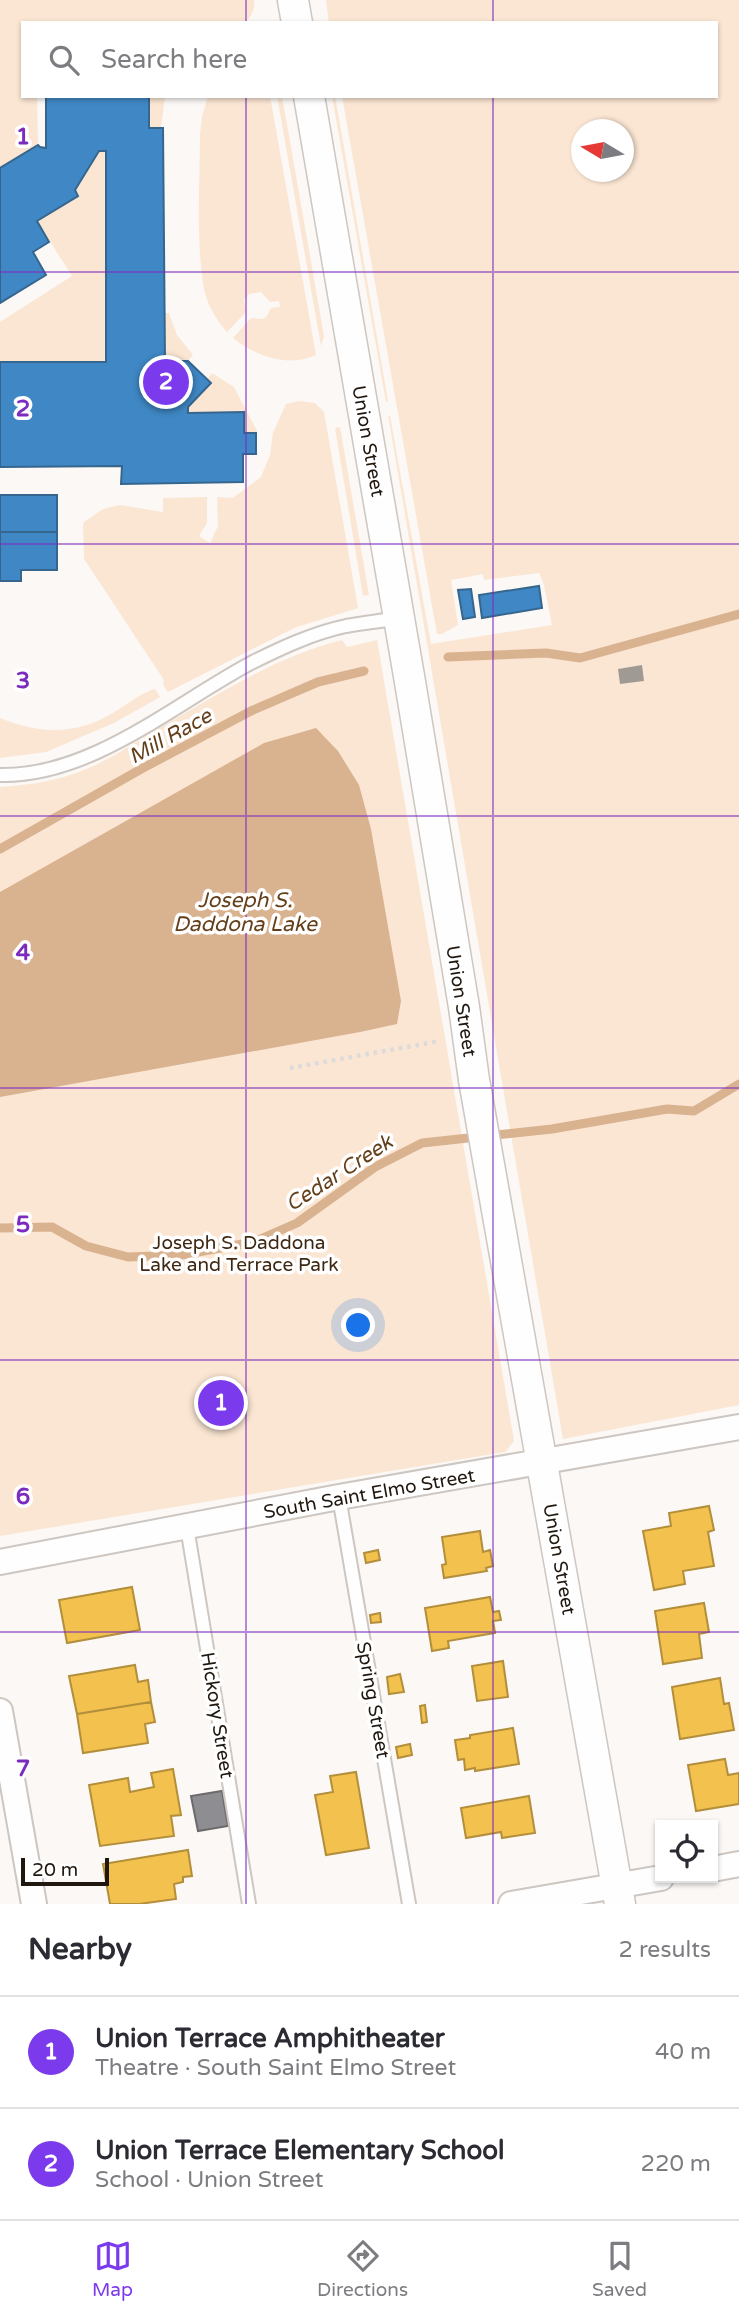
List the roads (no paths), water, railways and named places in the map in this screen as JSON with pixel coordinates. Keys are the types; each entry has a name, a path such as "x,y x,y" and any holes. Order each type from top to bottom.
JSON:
{"street":[{"path":"293,0 297,21"},
{"name":"Union Street","path":"309,98 399,618 474,1080 619,1895"},
{"name":"South Saint Elmo Street","path":"0,1562 339,1497 739,1427"},
{"path":"0,1711 34,1904"},
{"path":"718,1868 739,1864"},
{"path":"511,1904 619,1895 655,1880"}],"lane":[{"path":"0,775 36,773 80,759 138,730 252,663 306,638 344,627 399,618"},
{"name":"Spring Street","path":"339,1497 409,1904"},
{"name":"Hickory Street","path":"187,1527 249,1904"}],"water":[{"name":"Joseph S. Daddona Lake","path":"316,728 338,751 359,785 371,829 401,1001 397,1024 0,1097 0,892 264,743"}],"waterway":[{"name":"Mill Race","path":"448,657 546,653 580,658 739,614"},
{"name":"Mill Race","path":"0,849 251,711 318,682 364,671"},
{"name":"Cedar Creek","path":"0,1228 52,1227 86,1246 128,1257 181,1255 254,1242 297,1223 375,1167 422,1143 552,1129 667,1109 694,1111 739,1084"}],"place":[{"name":"Union Terrace Elementary School","path":"166,382"},
{"name":"Union Terrace Amphitheater","path":"221,1403"}],"park label":[{"name":"Joseph S. Daddona Lake and Terrace Park","path":"239,1253"}]}
